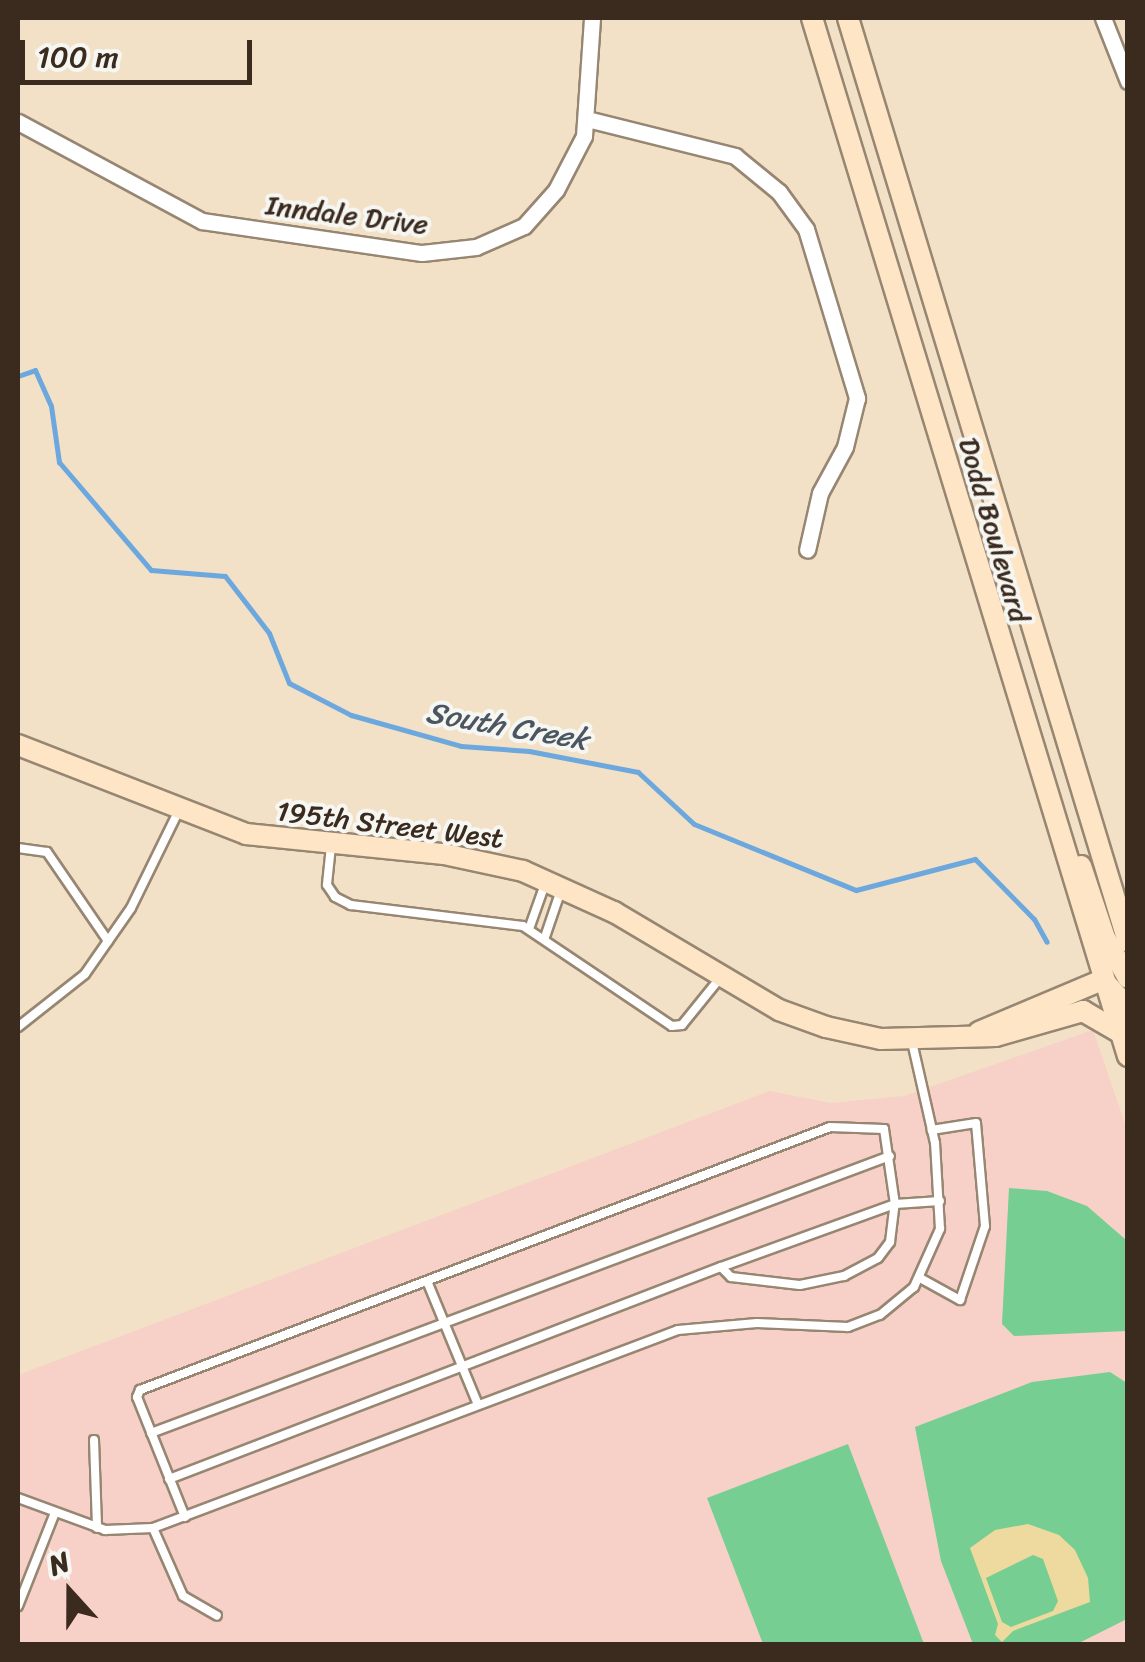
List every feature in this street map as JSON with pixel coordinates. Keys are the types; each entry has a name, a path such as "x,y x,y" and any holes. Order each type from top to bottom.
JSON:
{"main road":[{"name":"Dodd Boulevard","path":"812,18 1022,728 1128,1056"},
{"name":"Dodd Boulevard","path":"848,18 1128,942"},
{"path":"1022,728 1040,744 1100,924 1128,978"},
{"name":"195th Street West","path":"18,746 178,812 246,834 331,846 459,856 554,883 810,1022 912,1040 1018,1032 1077,1011 1093,1012 1119,1032"},
{"path":"1102,980 1128,1008"},
{"name":"195th Street West","path":"972,1036 1102,980"}],"street":[{"name":"Inndale Drive","path":"18,122 202,221 422,253 476,247 524,226 556,190 587,119 592,18"},
{"path":"1104,18 1128,81"},
{"path":"587,119 735,156 780,192 806,229 857,398 845,447 820,493 807,550"}],"lane":[{"path":"18,1028 85,974 108,941 178,812"},
{"path":"331,846 327,885 351,905 529,930 672,1026 682,1025 721,977"},
{"path":"18,848 47,852 108,941"},
{"path":"529,930 554,883"},
{"path":"544,937 554,883"},
{"path":"18,1498 54,1516 96,1528 153,1528 678,1330 733,1323 830,1328 864,1323 897,1303 920,1278 940,1229 932,1130 912,1040"},
{"path":"920,1278 960,1300 985,1226 976,1123 932,1130"},
{"path":"185,1518 151,1434 140,1390 830,1128 880,1126 890,1156 894,1204 890,1242 878,1258 844,1276 800,1285 731,1278 721,1267"},
{"path":"151,1434 890,1156"},
{"path":"169,1478 894,1204 940,1201"},
{"path":"428,1281 478,1406"},
{"path":"94,1440 96,1528"},
{"path":"18,1606 54,1516"},
{"path":"153,1528 183,1596 217,1616"}],"shaded area":[{"path":"1093,1030 1127,1130 1127,1644 18,1644 18,1375 770,1091 831,1103 904,1096"}],"green space":[{"path":"1009,1188 1047,1191 1087,1206 1125,1239 1127,1331 1014,1336 1002,1324"},
{"path":"1110,1372 1127,1383 1127,1619 1077,1644 973,1644 941,1561 915,1427 1032,1382"},
{"path":"848,1444 924,1644 763,1644 707,1498"}],"sand":[{"path":"1028,1524 1059,1535 1075,1550 1088,1578 1090,1602 1013,1631 1002,1642 995,1635 998,1624 970,1548 995,1530","holes":["1033,1555 1043,1559 1058,1601 1053,1611 1011,1627 1002,1622 986,1578"]}],"waterway":[{"name":"South Creek","path":"18,376 35,370 51,406 59,462 151,570 225,576 269,633 289,683 351,715 461,746 529,751 638,772 694,824 856,890 975,859 1034,919 1047,942"}]}
